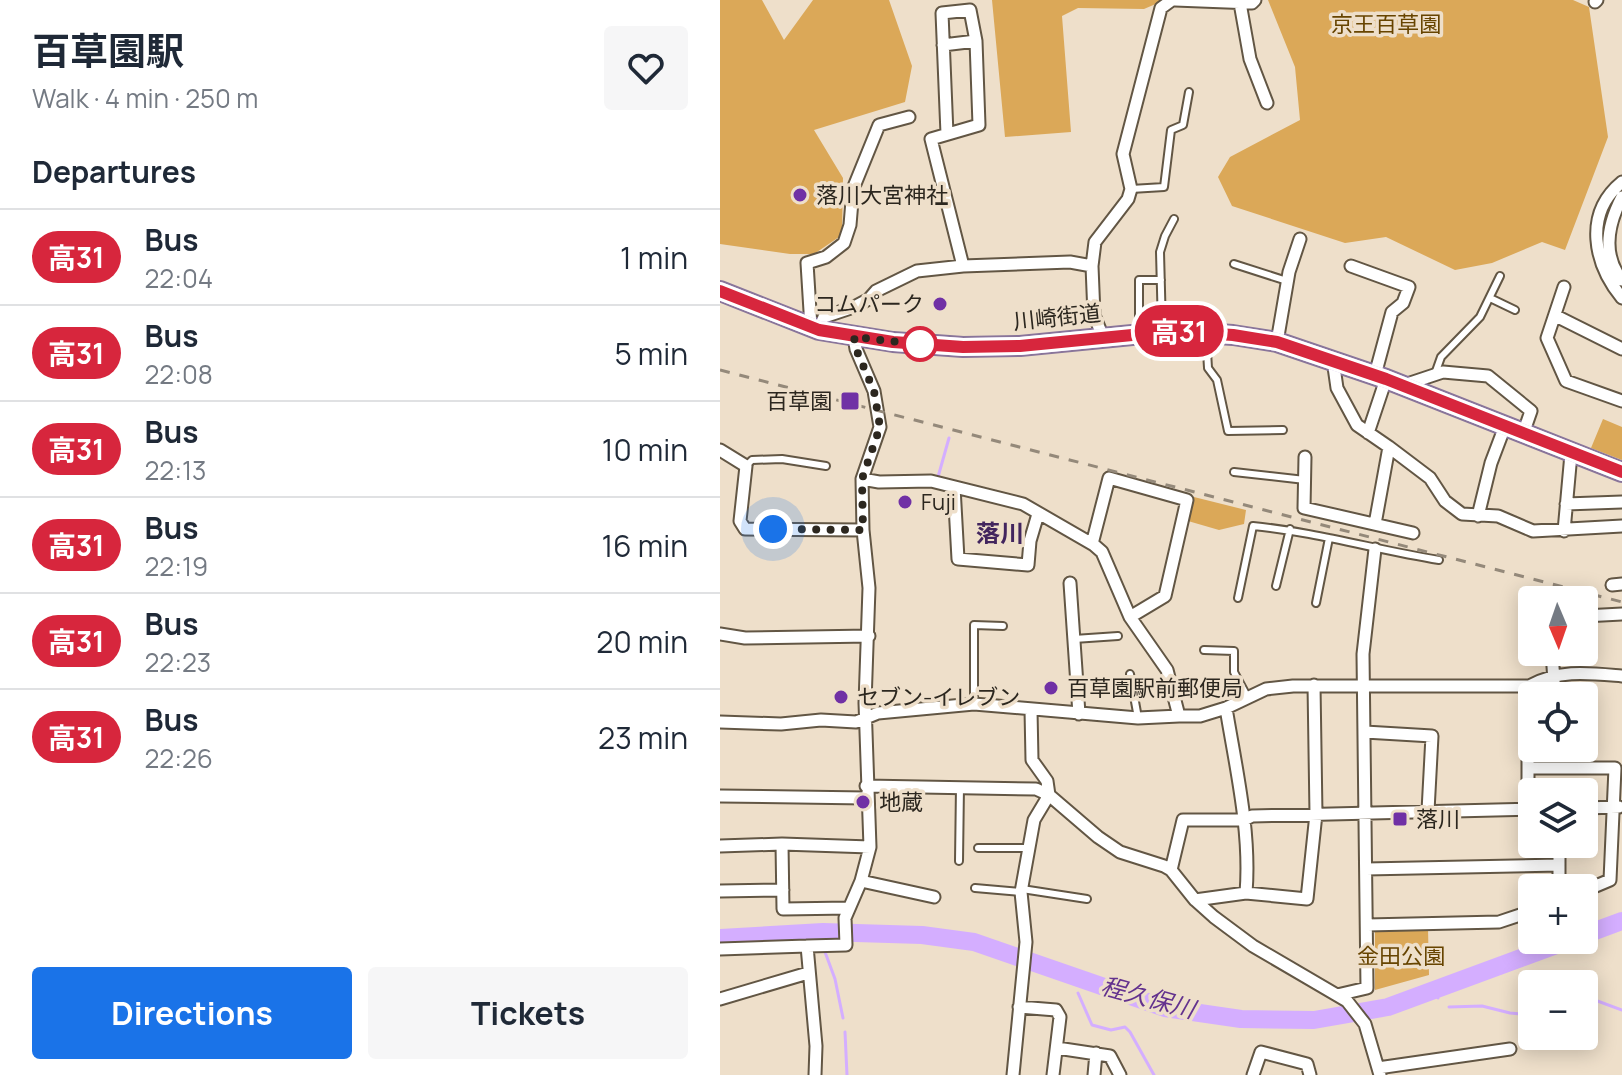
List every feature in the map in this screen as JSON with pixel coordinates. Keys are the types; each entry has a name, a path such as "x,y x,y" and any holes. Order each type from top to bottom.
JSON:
{"main road":[{"name":"川崎街道","path":"720,291 815,328 854,337 963,347 1020,346 1162,331 1206,332 1277,342 1388,380 1622,472"}],"street":[{"path":"1103,337 1094,315 1092,266 1095,242 1128,199 1131,189 1123,154 1161,8 1173,0 1252,3 1255,0"},
{"path":"1240,3 1250,59 1267,103"},
{"path":"947,134 942,13 970,10 976,41 979,125 931,139 963,266"},
{"path":"943,45 976,41"},
{"path":"815,328 807,263 826,257 844,243 850,225 853,189 879,125 909,117"},
{"path":"1622,182 1603,207 1596,243 1607,279 1622,298"},
{"path":"1622,197 1609,227 1608,244 1611,261 1622,280"},
{"path":"1277,342 1288,281 1300,239"},
{"path":"815,328 824,317 854,307 876,291 917,271 1070,262 1092,266"},
{"path":"1351,266 1409,287 1403,303 1392,312 1388,380 1368,433"},
{"path":"1564,287 1547,338 1566,381 1622,401"},
{"path":"1556,316 1622,349"},
{"path":"720,949 846,945 847,913 861,881 870,847 865,718 869,588 862,479 880,427 874,391 854,337"},
{"path":"1333,360 1337,388 1357,425 1430,478 1445,501 1462,514 1498,516 1533,531 1622,526"},
{"path":"1388,380 1443,372 1488,376 1531,411 1523,434"},
{"path":"1478,516 1491,463 1505,426"},
{"path":"1375,524 1389,447"},
{"path":"720,450 746,466 740,521 745,529 863,530"},
{"path":"1564,531 1571,454"},
{"path":"1305,457 1304,508 1413,533"},
{"path":"1092,544 1109,478 1187,500 1165,596 1130,617"},
{"path":"862,479 879,482 931,481 1023,504 1092,544 1102,552 1130,617 1167,670 1179,716"},
{"path":"954,487 958,559 1028,565 1030,541 1038,514"},
{"path":"1566,504 1622,502"},
{"path":"1342,998 1367,988 1363,688 1368,594 1375,549"},
{"path":"1070,583 1079,714"},
{"path":"1598,615 1622,614"},
{"path":"720,634 756,638 869,636"},
{"path":"1553,666 1554,682"},
{"path":"720,722 856,722 878,713 974,704 1138,718 1200,716 1226,708 1266,689 1314,685 1363,688 1529,686 1554,675 1571,672 1622,676"},
{"path":"1195,900 1246,893 1307,899 1316,814 1314,685"},
{"path":"1226,708 1244,820 1248,871 1246,893"},
{"path":"1013,1075 1024,973 1026,925 1022,890 1027,848 1034,820 1049,795 1047,781 1032,760 1031,710"},
{"path":"1365,732 1432,736 1428,811"},
{"path":"1529,762 1529,778"},
{"path":"1529,768 1615,768 1618,807 1610,880 1598,885"},
{"path":"720,796 960,786 1036,789 1049,795 1120,852 1171,870 1195,900 1253,946 1342,998 1364,1022 1379,1072 1510,1049"},
{"path":"1598,808 1618,807"},
{"path":"1171,870 1183,820 1518,809"},
{"path":"720,846 782,844 870,847"},
{"path":"782,844 783,909 847,913"},
{"path":"1559,858 1559,874"},
{"path":"1366,869 1559,865"},
{"path":"861,881 934,897"},
{"path":"720,891 783,890"},
{"path":"1367,925 1499,922 1518,916"},
{"path":"807,946 816,1046 815,1075"},
{"path":"720,999 808,973"},
{"path":"1019,1007 1056,1010 1060,1017 1053,1075"},
{"path":"1057,1048 1110,1056 1120,1075"},
{"path":"1253,1075 1261,1052 1307,1064 1310,1075"},
{"path":"1094,1075 1096,1053"}],"lane":[{"path":"1131,189 1164,187 1171,130 1183,125 1189,92"},
{"path":"1162,331 1161,244 1174,219"},
{"path":"1234,264 1288,281"},
{"path":"1435,374 1441,357 1480,317 1500,276"},
{"path":"1139,333 1139,280 1161,280"},
{"path":"1490,298 1515,310"},
{"path":"1206,332 1208,368 1217,380 1228,431 1283,430"},
{"path":"746,466 752,460 782,459 826,466"},
{"path":"1234,472 1305,480"},
{"path":"1238,598 1253,526 1290,529 1439,560"},
{"path":"1276,586 1290,529"},
{"path":"1316,603 1329,538"},
{"path":"974,704 974,625 1003,626"},
{"path":"1074,639 1118,636"},
{"path":"1204,650 1234,651 1234,672 1248,698"},
{"path":"1130,674 1138,718"},
{"path":"959,861 960,786"},
{"path":"978,848 1027,848"},
{"path":"975,888 1022,890 1087,899"}],"green space":[{"path":"720,0 762,0 784,40 813,0 889,0 912,66 905,102 814,130 843,178 842,235 814,254 790,254 720,244"},
{"path":"992,0 1165,0 1144,9 1078,8 1062,16 1071,132 1005,137"},
{"name":"京王百草園","path":"1268,0 1573,0 1589,7 1608,137 1565,250 1542,242 1492,263 1455,270 1386,237 1345,243 1232,206 1218,177 1230,157 1300,120 1295,67"},
{"path":"1603,419 1622,427 1622,460 1591,448"},
{"path":"1194,497 1246,510 1244,524 1219,530 1188,521"},
{"name":"金田公園","path":"1428,928 1429,975 1375,990 1375,932 1379,929"}],"waterway":[{"path":"938,477 949,438"},
{"name":"程久保川","path":"1598,930 1622,921"},
{"name":"程久保川","path":"819,932 821,939"},
{"name":"程久保川","path":"720,938 823,932 922,935 974,942 1165,1008 1241,1019 1314,1020 1388,1007 1532,954"},
{"path":"825,952 835,979 843,1018"},
{"name":"程久保川","path":"1084,985 1086,981"},
{"path":"1433,991 1438,998"},
{"path":"1078,993 1092,1025 1111,1030 1125,1027 1130,1032 1154,1075"},
{"path":"1598,1001 1622,1010"},
{"path":"1449,1007 1482,1006 1518,1014"},
{"path":"845,1032 847,1075"}],"railway":[{"path":"720,370 1622,602"}],"bus line":[{"name":"高31","path":"720,291 819,330 893,342 963,347 1020,346 1173,331 1206,332 1277,342 1386,379 1622,472"}],"place":[{"name":"落川大宮神社","path":"800,195"},
{"name":"コムパーク","path":"940,304"},
{"name":"百草園","path":"850,401"},
{"name":"Fuji","path":"905,502"},
{"name":"百草園駅前郵便局","path":"1051,688"},
{"name":"セブン-イレブン","path":"841,697"},
{"name":"地蔵","path":"863,802"},
{"name":"落川","path":"1400,819"}],"district":[{"name":"落川","path":"1000,534"}],"route":[{"path":"773,529 863,530 862,479 880,427 874,391 854,337 927,345 920,344"}]}
